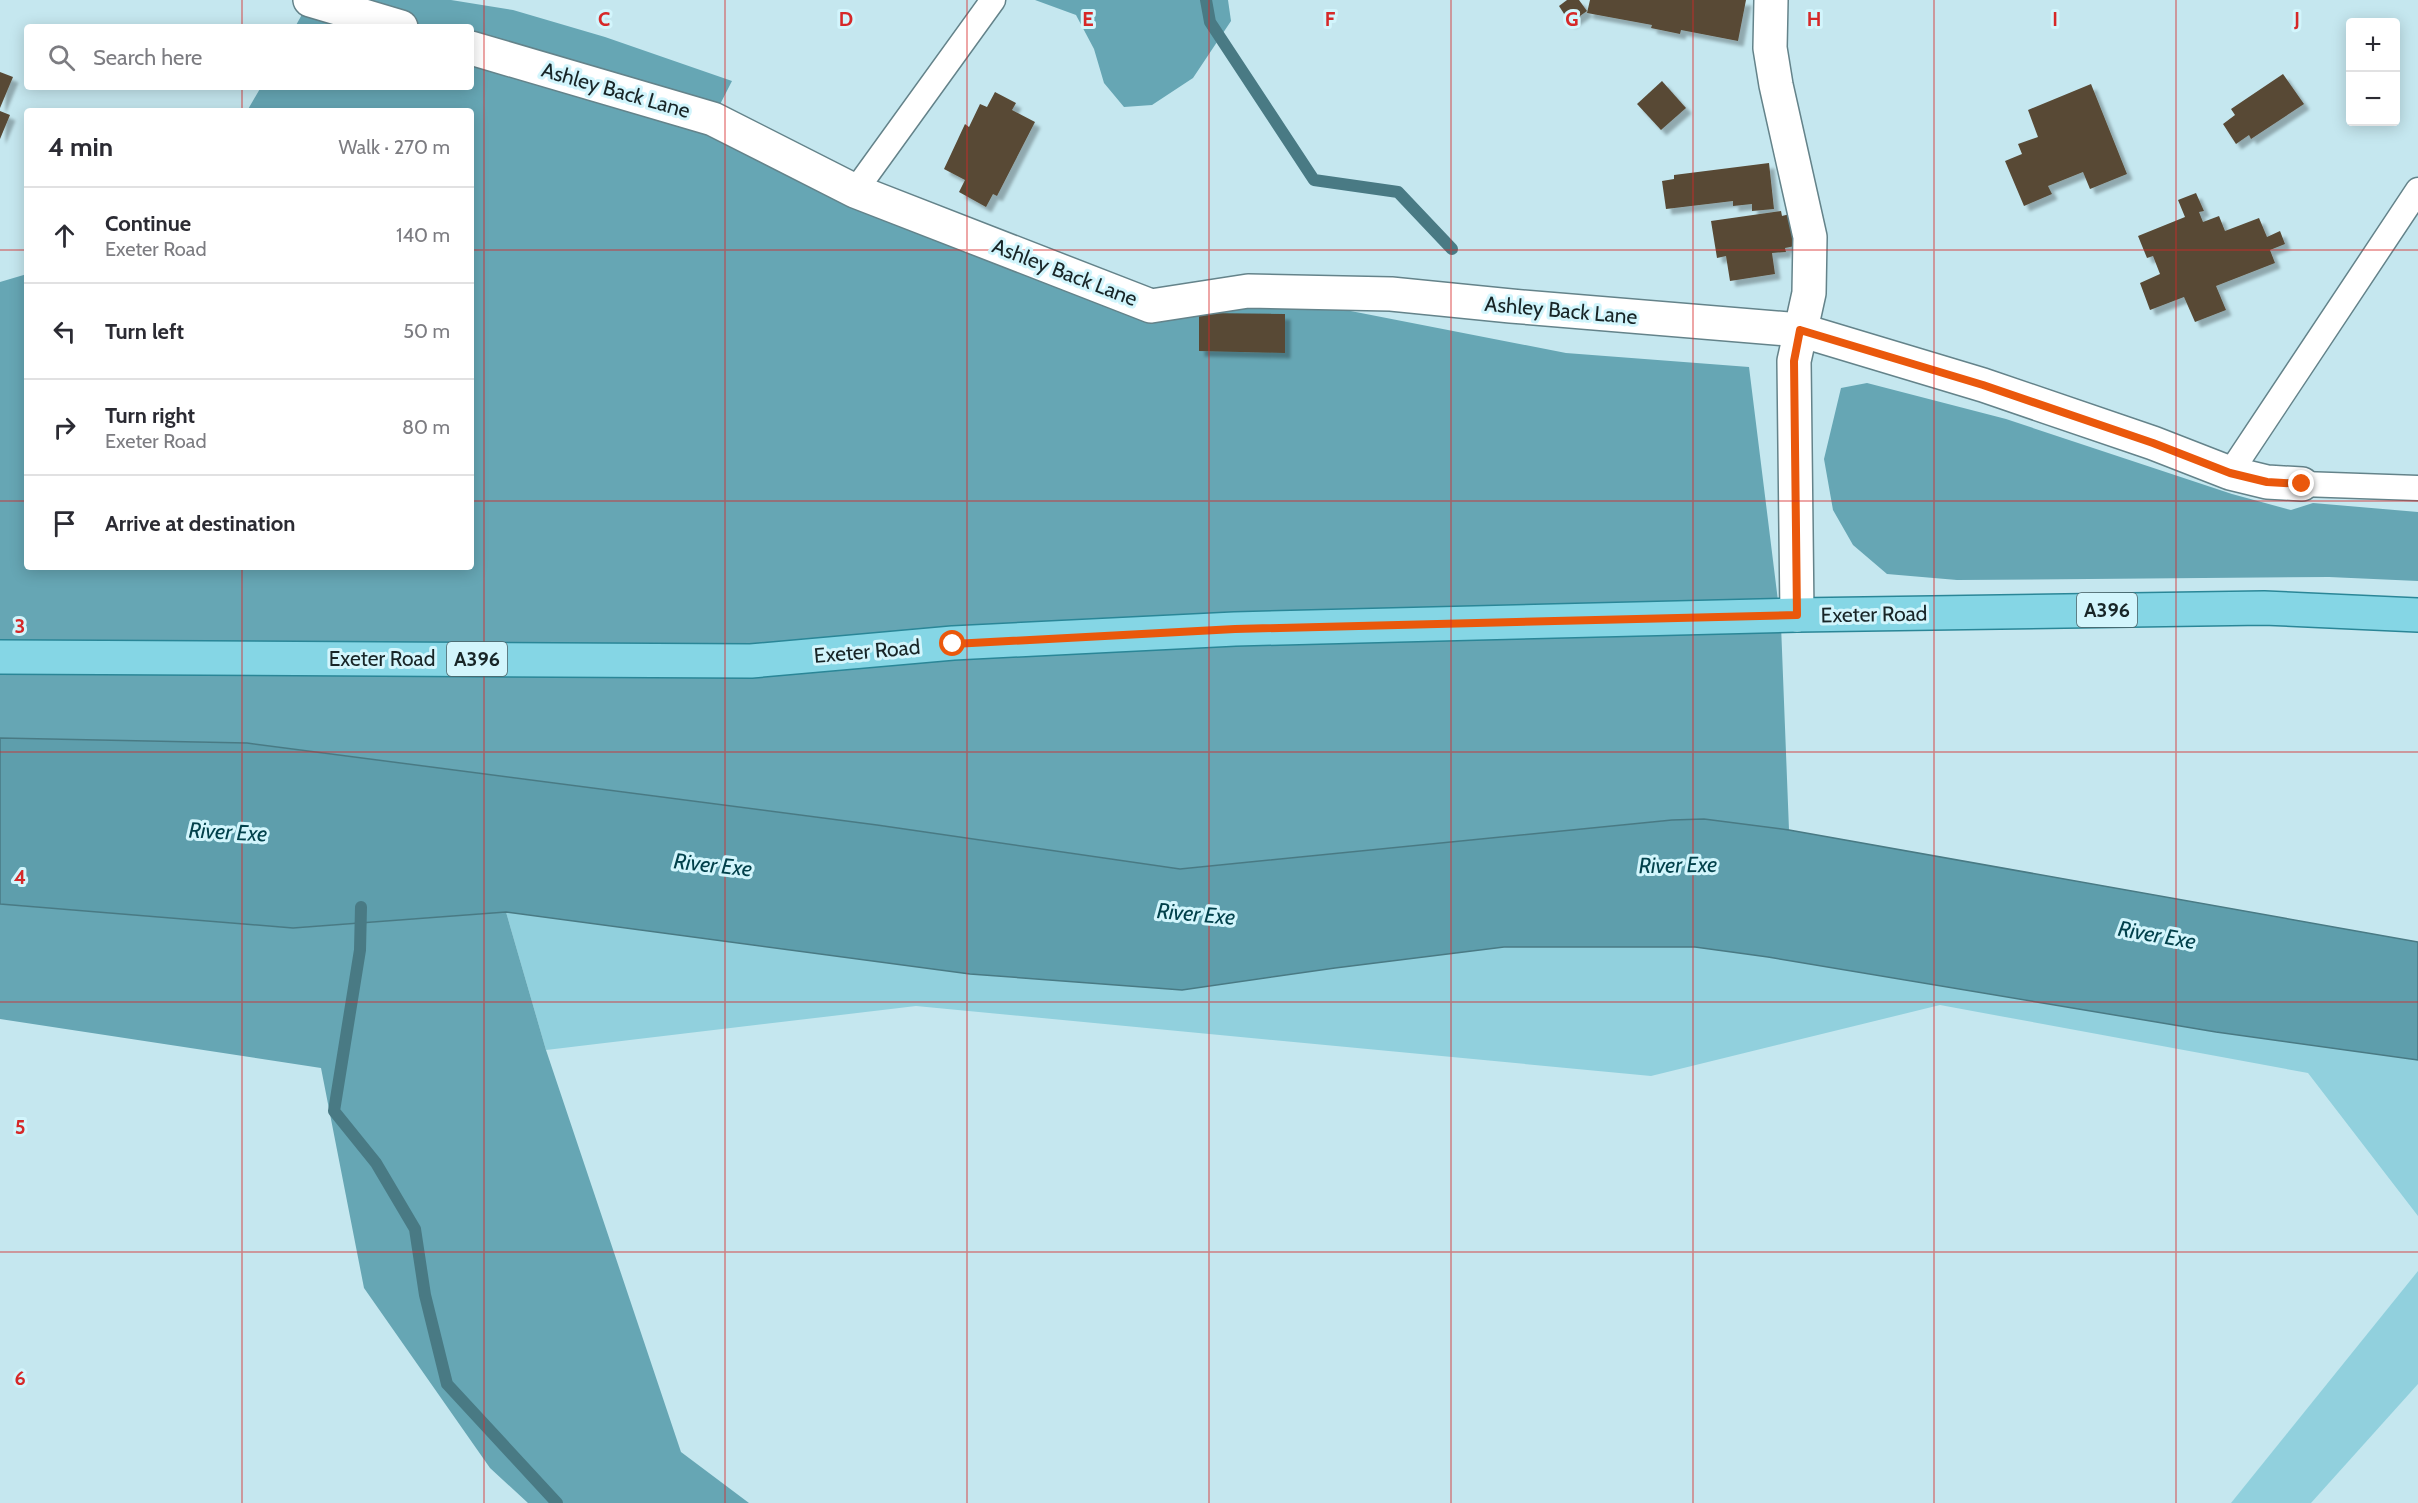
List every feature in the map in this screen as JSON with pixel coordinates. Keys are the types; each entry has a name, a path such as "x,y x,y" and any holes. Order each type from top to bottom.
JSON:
{"main road":[{"name":"Exeter Road","path":"0,657 751,661 953,644 1235,629 1797,615 2264,608 2418,615"}],"street":[{"path":"310,0 391,24"},
{"path":"1771,0 1770,48 1776,85 1810,237 1809,293 1794,361 1797,615"},
{"name":"Ashley Back Lane","path":"474,49 713,119 855,191 1151,306 1248,291 1391,294 1800,330"},
{"path":"1800,330 1983,385 2153,443 2230,473 2267,482 2302,484"}],"lane":[{"path":"855,191 993,0"},
{"path":"2230,473 2418,190"},
{"path":"2302,484 2418,488"}],"shaded area":[{"path":"310,0 451,0 513,10 605,37 732,81 713,118 1151,306 1248,291 1566,353 1749,367 1781,625 1789,830 1672,820 1180,869 877,825 247,743 0,738 0,282 24,275 24,570 474,570 474,108 249,108 259,90 474,90 474,24 297,24"},
{"path":"1035,0 1228,0 1231,21 1193,78 1152,105 1124,107 1104,83 1094,49 1076,15"},
{"path":"1867,383 2006,419 2232,494 2291,510 2313,503 2418,512 2418,581 2329,577 1957,580 1887,574 1853,545 1833,510 1824,459 1841,388"},
{"path":"0,904 293,928 506,912 546,1050 681,1452 749,1503 528,1503 490,1468 364,1288 321,1068 0,1019"},
{"path":"506,912 970,974 1182,990 1504,947 1695,947 1768,957 2216,1032 2418,1060 2418,1216 2308,1073 1940,1005 1651,1076 916,1006 546,1050"},
{"path":"2418,1271 2418,1384 2311,1503 2231,1503"}],"water":[{"name":"River Exe","path":"0,738 247,743 877,825 1180,869 1672,820 1704,819 1789,830 2418,942 2418,1060 2216,1032 1768,957 1695,947 1504,947 1182,990 970,974 506,912 293,928 0,904"}],"building":[{"path":"1567,0 1579,0 1587,11 1570,23 1559,6"},
{"path":"1590,0 1746,0 1738,41 1681,30 1680,34 1651,28 1652,25 1587,13"},
{"path":"0,72 13,77 0,108"},
{"path":"2283,74 2304,104 2251,139 2249,135 2236,144 2223,124 2235,115 2231,109"},
{"path":"1662,81 1686,108 1661,130 1637,104"},
{"path":"2091,84 2127,174 2090,189 2083,172 2048,186 2052,194 2024,206 2005,161 2022,154 2018,144 2038,137 2028,110"},
{"path":"995,92 1016,103 1012,110 1035,122 997,196 993,194 986,207 959,192 965,180 944,169 965,124 969,127 980,104 987,107"},
{"path":"0,111 10,115 0,139"},
{"path":"1769,163 1774,209 1752,211 1752,204 1733,206 1733,201 1666,209 1662,181 1674,179 1674,175"},
{"path":"2196,193 2204,211 2199,212 2203,222 2219,216 2225,231 2259,218 2267,237 2280,231 2285,244 2270,250 2275,263 2216,286 2226,310 2195,322 2184,297 2150,310 2140,283 2160,274 2153,256 2147,258 2138,236 2185,217 2178,200"},
{"path":"1781,211 1782,216 1790,214 1795,246 1785,248 1786,252 1772,253 1775,274 1730,281 1726,256 1717,258 1711,221"},
{"path":"1199,313 1285,314 1285,353 1199,351"}],"waterway":[{"path":"1206,0 1210,22 1314,180 1398,192 1452,249"},
{"path":"361,907 360,950 334,1111 376,1163 415,1229 425,1295 447,1384 557,1503"}],"route":[{"path":"953,644 1235,629 1797,615 1794,361 1800,330 1983,385 2153,443 2230,473 2267,482 2302,484"}]}
